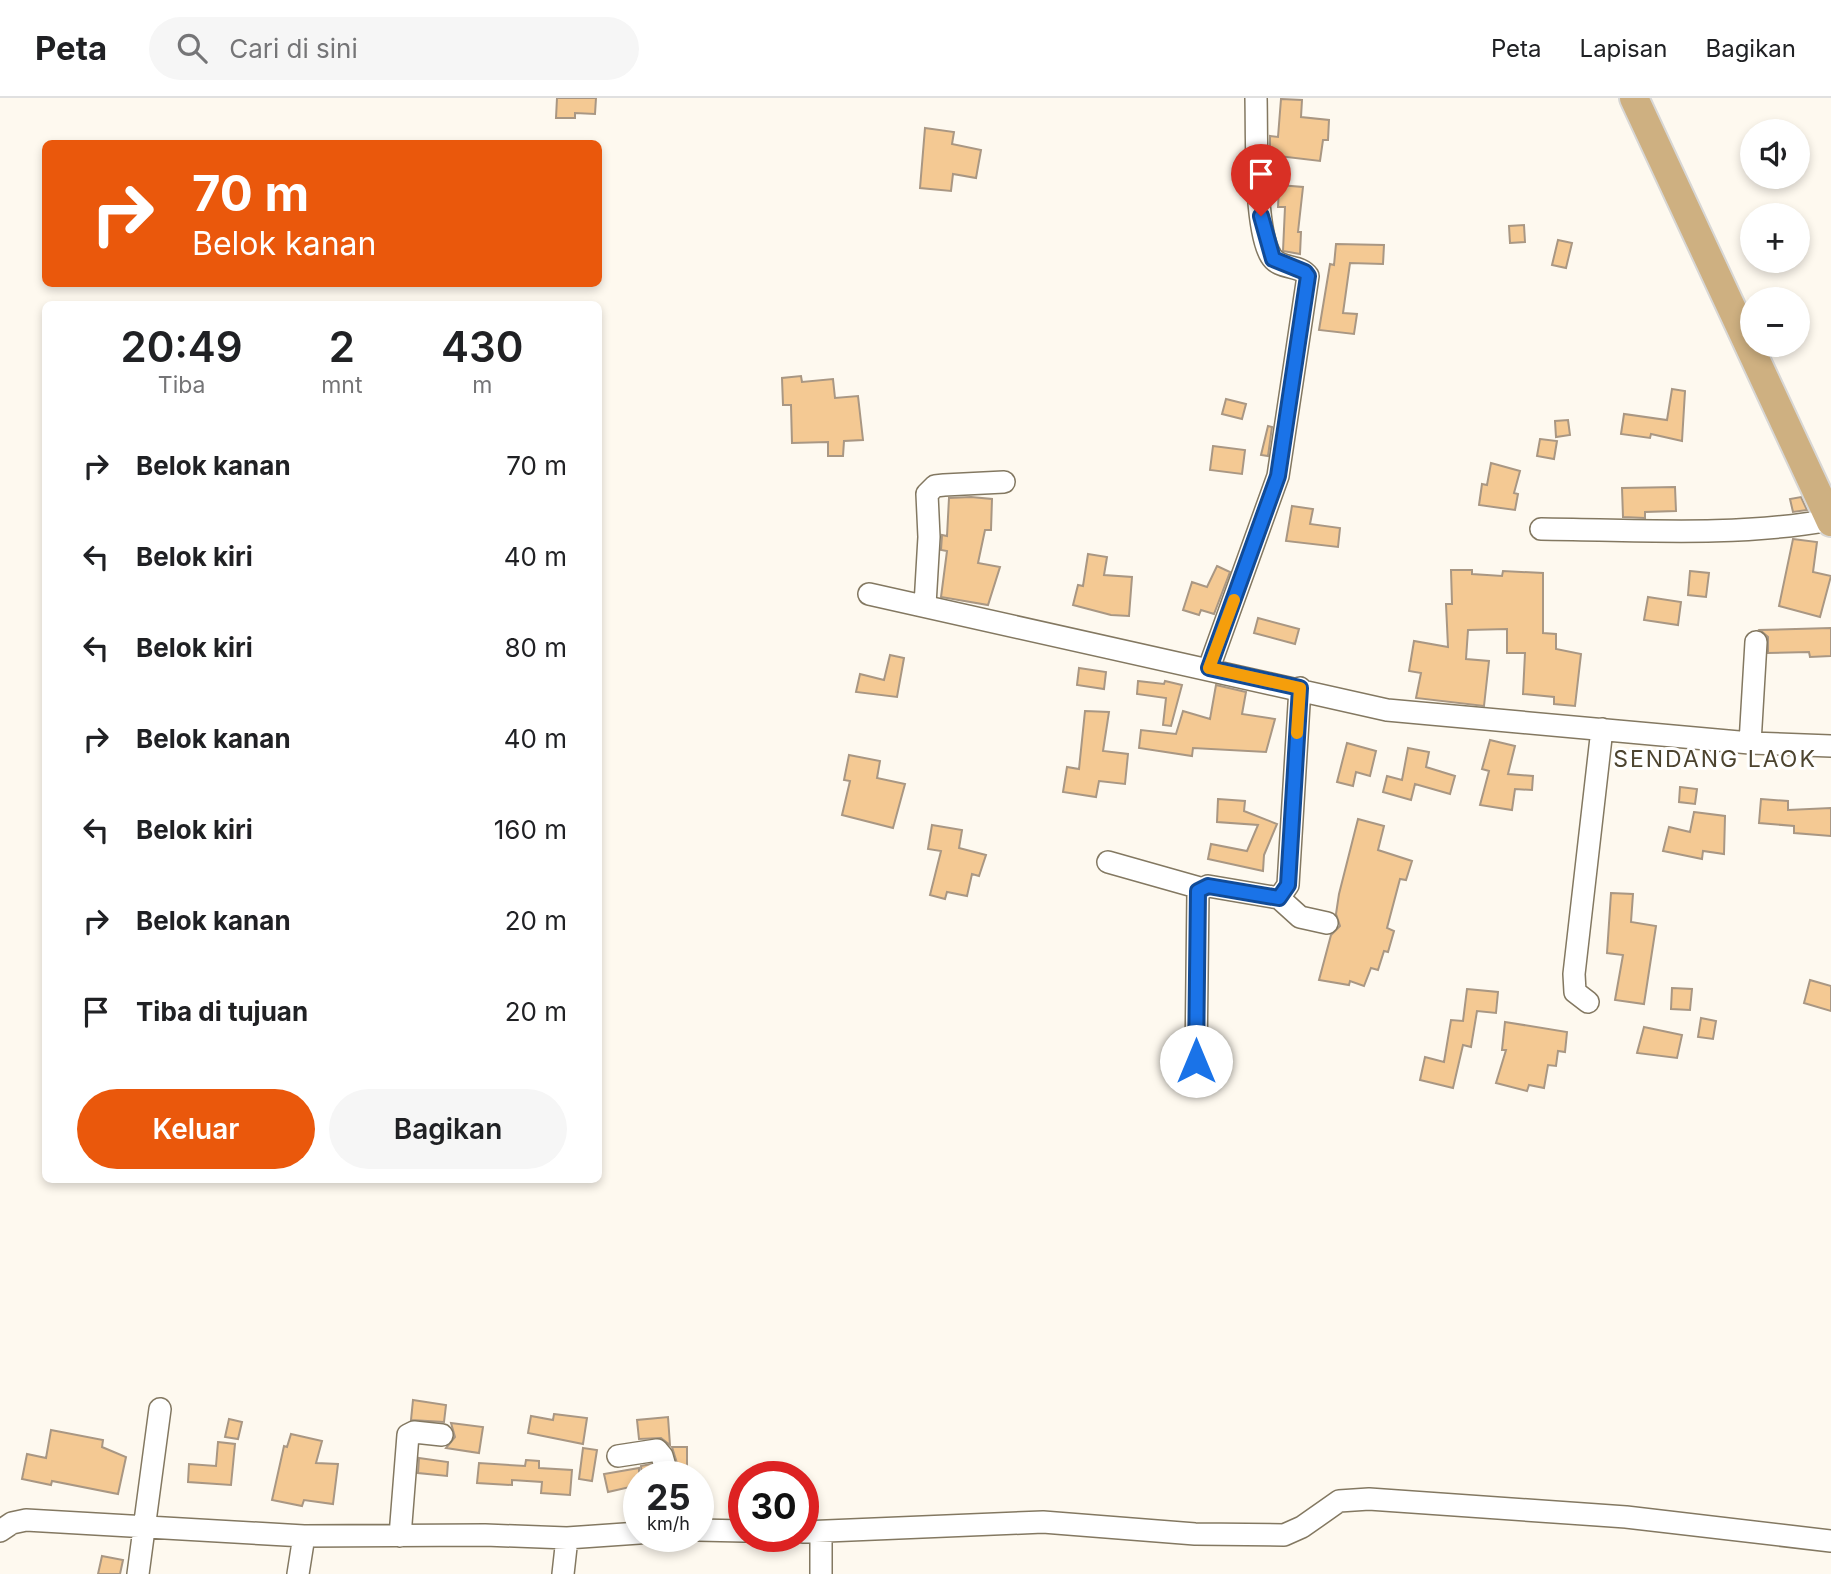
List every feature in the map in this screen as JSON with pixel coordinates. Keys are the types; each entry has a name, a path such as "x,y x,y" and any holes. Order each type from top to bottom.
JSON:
{"main road":[{"path":"1634,98 1830,521"}],"street":[{"path":"1209,668 1278,476 1308,276 1305,272 1279,264 1269,253 1261,216 1255,98"},
{"path":"925,605 929,537 927,494 935,486 1004,482"},
{"path":"1541,529 1719,532 1830,521"},
{"path":"869,594 1300,688 1387,710 1751,743 1831,746"},
{"path":"1751,743 1756,642"},
{"path":"1279,898 1288,885 1300,688"},
{"path":"1588,1002 1576,992 1574,974 1602,729"},
{"path":"1108,862 1200,888 1208,886 1279,898 1300,916 1327,923"},
{"path":"1196,1061 1197,898 1200,888"},
{"path":"138,1574 160,1409"},
{"path":"400,1536 408,1436 414,1432 442,1435"},
{"path":"618,1456 657,1450 663,1461"},
{"path":"819,1532 1043,1522 1195,1534 1284,1535 1302,1527 1339,1500 1369,1499 1613,1516 1831,1541"},
{"path":"0,1531 12,1523 26,1520 304,1536 567,1538 623,1534"},
{"path":"298,1574 304,1536"},
{"path":"563,1574 567,1538"},
{"path":"816,1552 821,1574"}],"building":[{"path":"557,98 596,98 595,114 575,113 575,118 556,118"},
{"path":"1281,99 1302,100 1301,117 1329,120 1328,140 1323,140 1320,161 1270,155 1270,136 1278,137"},
{"path":"925,128 954,132 952,144 981,150 976,178 953,174 951,191 920,188"},
{"path":"1279,185 1303,187 1298,232 1301,232 1300,254 1283,251 1285,207 1278,207"},
{"path":"1524,225 1525,242 1510,243 1509,226"},
{"path":"1558,240 1572,243 1566,268 1552,265"},
{"path":"1336,244 1384,245 1383,264 1350,263 1343,313 1357,314 1354,334 1319,330 1330,264 1334,265"},
{"path":"801,376 802,382 833,379 835,398 858,396 863,440 844,441 843,456 828,456 828,442 792,443 791,405 783,405 782,378"},
{"path":"1672,389 1685,391 1682,441 1651,434 1650,438 1621,434 1624,414 1667,420"},
{"path":"1226,399 1246,404 1242,419 1222,414"},
{"path":"1568,420 1570,435 1556,437 1555,421"},
{"path":"1268,426 1272,427 1268,456 1261,455"},
{"path":"1540,439 1557,441 1554,459 1537,456"},
{"path":"1213,446 1245,450 1242,474 1210,470"},
{"path":"1491,463 1520,471 1514,493 1518,494 1515,510 1479,505 1482,484 1487,485"},
{"path":"1675,487 1676,511 1645,512 1645,518 1623,517 1622,488"},
{"path":"1801,497 1807,510 1793,512 1790,499"},
{"path":"949,498 992,499 991,530 985,530 978,563 1000,567 988,605 941,597 947,551 941,550 942,535 947,536"},
{"path":"1292,506 1313,509 1310,524 1340,528 1338,547 1286,541"},
{"path":"1793,539 1817,542 1813,572 1831,576 1820,617 1779,606"},
{"path":"1088,554 1107,557 1104,575 1132,577 1129,616 1111,615 1073,605 1078,585 1083,586"},
{"path":"1217,566 1230,572 1214,614 1201,610 1199,615 1183,610 1192,582 1207,587"},
{"path":"1451,570 1472,570 1472,574 1502,576 1503,571 1543,573 1543,633 1556,634 1556,649 1581,654 1575,706 1554,704 1554,697 1523,694 1525,653 1507,653 1507,629 1468,630 1466,659 1489,661 1484,706 1416,698 1421,673 1409,671 1414,641 1448,647 1446,604 1452,604"},
{"path":"1690,571 1709,573 1706,597 1688,595"},
{"path":"1648,597 1681,602 1678,625 1644,620"},
{"path":"1258,618 1299,629 1295,644 1254,633"},
{"path":"1831,628 1831,656 1810,657 1809,652 1768,653 1768,637 1760,630"},
{"path":"890,655 904,658 897,697 856,692 860,674 884,680"},
{"path":"1079,668 1106,672 1104,689 1077,685"},
{"path":"1138,681 1164,684 1165,681 1182,685 1171,726 1163,725 1166,698 1137,694"},
{"path":"1216,685 1246,692 1242,714 1275,719 1266,752 1193,748 1192,756 1139,748 1141,730 1176,734 1183,711 1210,719"},
{"path":"1085,711 1109,712 1103,751 1128,754 1125,784 1099,781 1096,797 1063,792 1067,767 1079,769"},
{"path":"1490,740 1515,746 1508,774 1533,776 1532,790 1515,789 1512,810 1480,805 1489,771 1482,769"},
{"path":"1347,743 1376,751 1370,776 1356,772 1353,786 1337,782"},
{"path":"1408,748 1429,752 1426,767 1455,776 1450,794 1415,784 1411,800 1383,792 1387,776 1402,780"},
{"path":"849,755 880,761 877,778 905,784 893,828 842,815 850,781 844,780"},
{"path":"1680,787 1697,789 1695,804 1679,802"},
{"path":"1218,799 1245,801 1244,811 1277,824 1264,855 1263,871 1208,859 1211,844 1247,851 1258,825 1217,822"},
{"path":"1761,799 1788,801 1788,810 1831,808 1831,836 1794,833 1794,826 1759,823"},
{"path":"1694,812 1725,816 1724,854 1703,851 1702,859 1663,851 1669,827 1690,832"},
{"path":"1358,819 1384,826 1378,850 1412,861 1406,880 1400,879 1387,928 1394,931 1388,952 1384,951 1378,970 1371,968 1364,986 1350,981 1349,985 1319,980 1331,935 1340,926 1336,914 1339,894"},
{"path":"932,825 962,830 959,848 986,855 979,876 972,874 967,896 947,892 945,899 930,895 941,851 928,849"},
{"path":"1611,893 1633,894 1631,922 1656,926 1644,1004 1615,1000 1623,955 1607,953"},
{"path":"1810,980 1831,986 1831,1011 1804,1003"},
{"path":"1672,988 1692,989 1690,1010 1671,1009"},
{"path":"1467,989 1498,992 1496,1013 1477,1011 1471,1047 1463,1045 1453,1088 1420,1080 1425,1057 1444,1062 1451,1020 1463,1021"},
{"path":"1701,1018 1716,1021 1713,1039 1698,1037"},
{"path":"1505,1022 1567,1032 1565,1052 1558,1051 1556,1066 1548,1065 1544,1088 1529,1085 1527,1091 1496,1083 1506,1050 1502,1050"},
{"path":"1644,1027 1682,1035 1677,1058 1637,1053"},
{"path":"413,1400 446,1405 444,1422 411,1420"},
{"path":"554,1414 587,1418 583,1444 528,1433 531,1416 553,1420"},
{"path":"668,1417 670,1445 661,1438 639,1439 637,1420"},
{"path":"229,1419 242,1422 238,1439 225,1437"},
{"path":"451,1423 483,1427 479,1453 446,1448 455,1437"},
{"path":"51,1430 103,1440 102,1447 126,1457 118,1494 52,1481 51,1485 22,1479 27,1454 46,1458"},
{"path":"291,1434 322,1441 316,1463 338,1464 333,1504 304,1500 302,1506 272,1500 284,1446 287,1447"},
{"path":"218,1442 235,1444 231,1485 188,1482 189,1464 216,1466"},
{"path":"672,1447 687,1447 687,1461 676,1461"},
{"path":"583,1448 597,1450 592,1481 579,1479"},
{"path":"419,1458 448,1462 447,1476 418,1473"},
{"path":"526,1460 539,1461 539,1468 572,1470 570,1495 541,1493 542,1482 512,1480 512,1485 477,1483 479,1463 525,1466"},
{"path":"623,1471 623,1489 608,1492 604,1474"},
{"path":"102,1556 123,1560 120,1574 98,1574"}],"slow traffic":[{"path":"1234,600 1209,668 1300,688 1297,733"}],"district":[{"name":"SENDANG LAOK","path":"1715,759"}],"route":[{"path":"1196,1061 1198,891 1203,886 1208,886 1279,898 1288,885 1300,688 1209,668 1278,476 1308,276 1305,272 1279,264 1273,259 1269,253 1261,216"}]}
